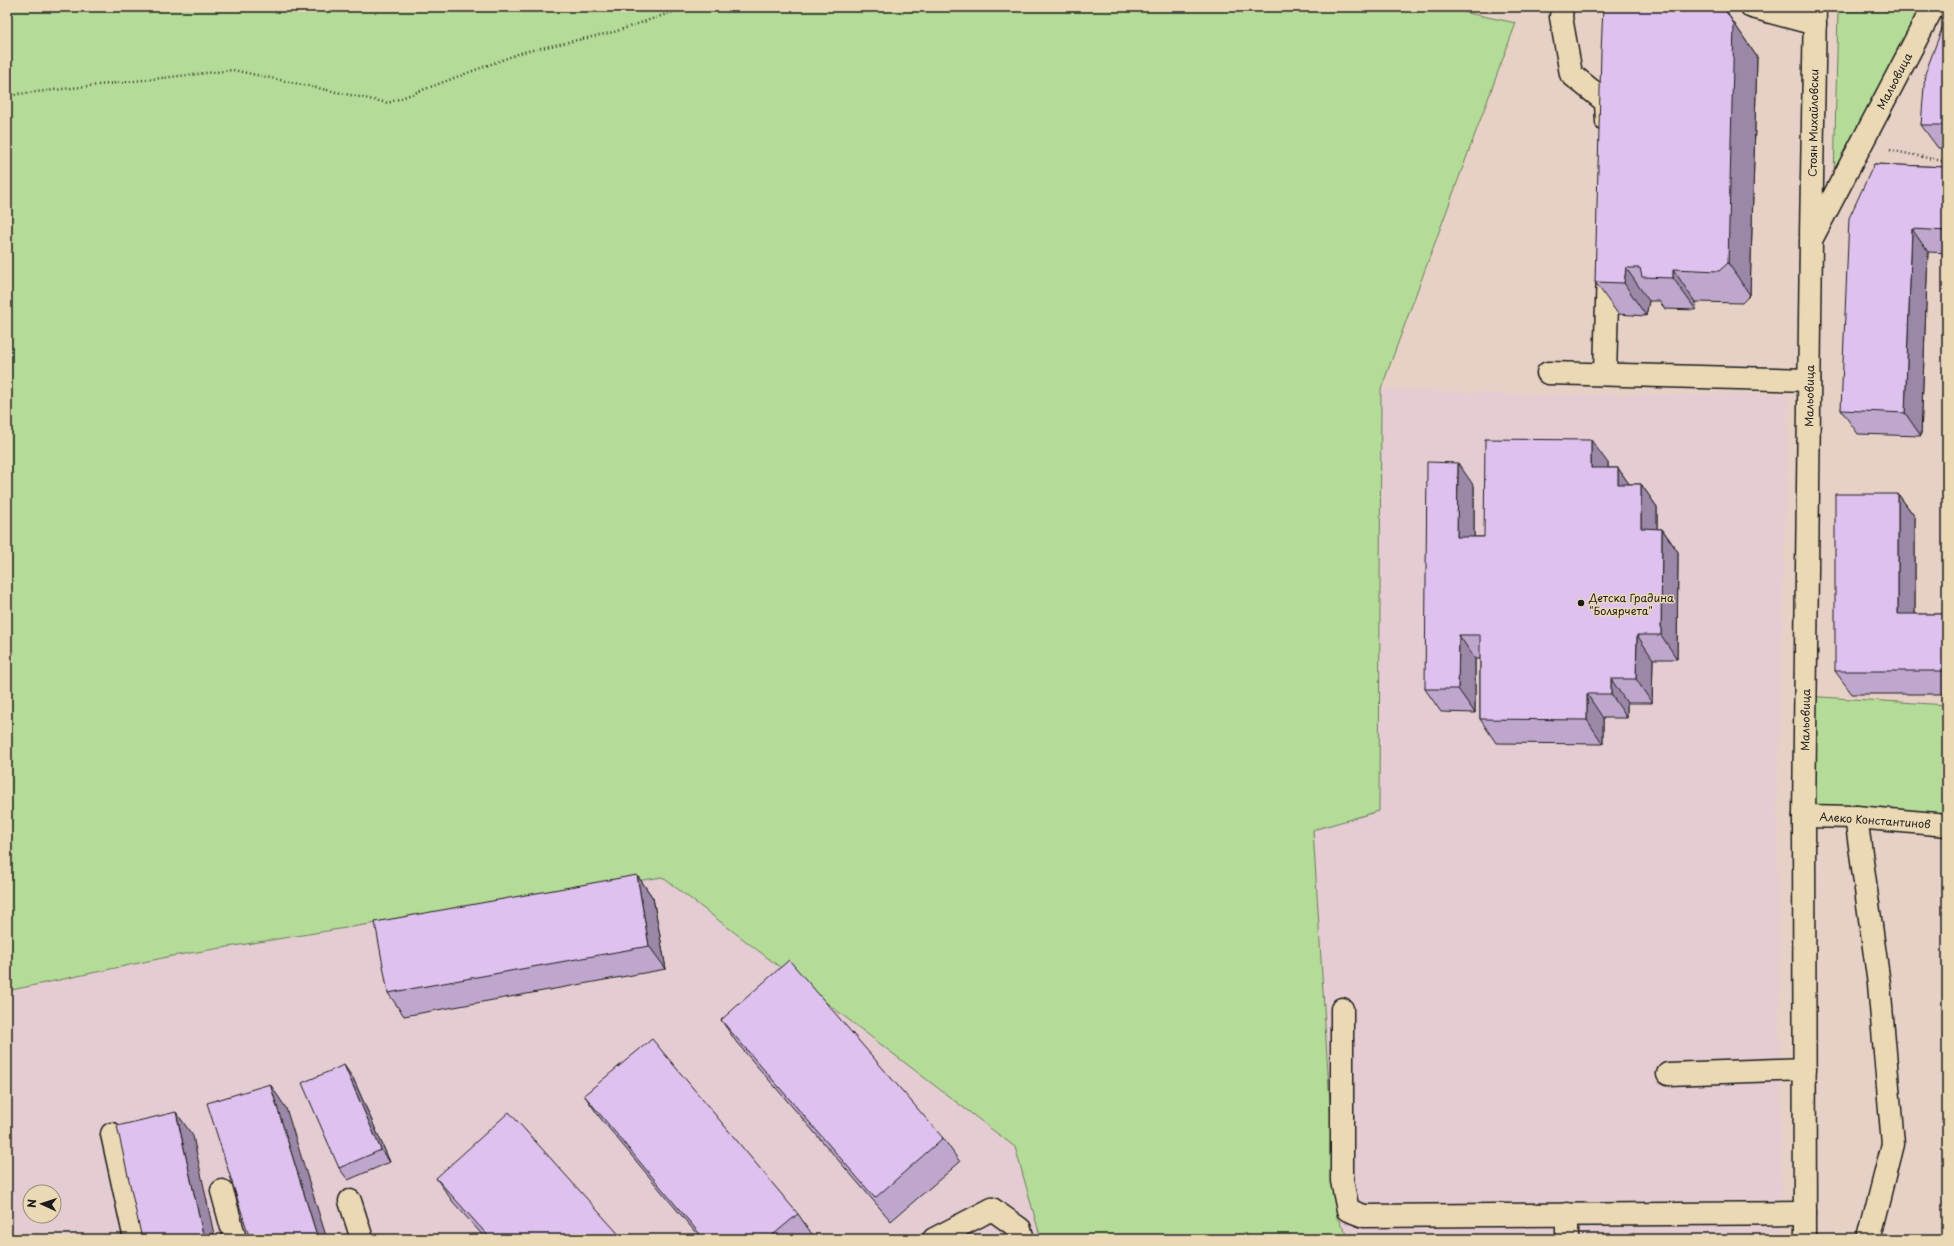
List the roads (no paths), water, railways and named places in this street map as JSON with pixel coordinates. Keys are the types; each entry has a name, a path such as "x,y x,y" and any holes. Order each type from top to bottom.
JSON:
{"street":[{"path":"1562,7 1561,17 1571,74 1606,102 1608,140"},
{"path":"1752,7 1815,16"},
{"name":"Мальовица","path":"1805,1239 1804,816 1811,240 1933,7"},
{"name":"Стоян Михайловски","path":"1811,240 1815,16"},
{"path":"1606,374 1608,249"},
{"path":"1548,373 1809,380"},
{"name":"Алеко Константинов","path":"1804,816 1856,817 1947,825"},
{"path":"1856,817 1879,984 1892,1144 1869,1239"},
{"path":"1342,1009 1342,1181 1348,1210 1364,1216 1805,1213"},
{"path":"1668,1074 1805,1069"},
{"path":"112,1134 135,1239"},
{"path":"222,1191 235,1239"},
{"path":"350,1201 362,1239"},
{"path":"934,1239 992,1209 1020,1229 1023,1239"},
{"path":"1567,1214 1567,1239"}],"place":[{"name":"Детска Градина \"Болярчета\"","path":"1581,603"}]}
